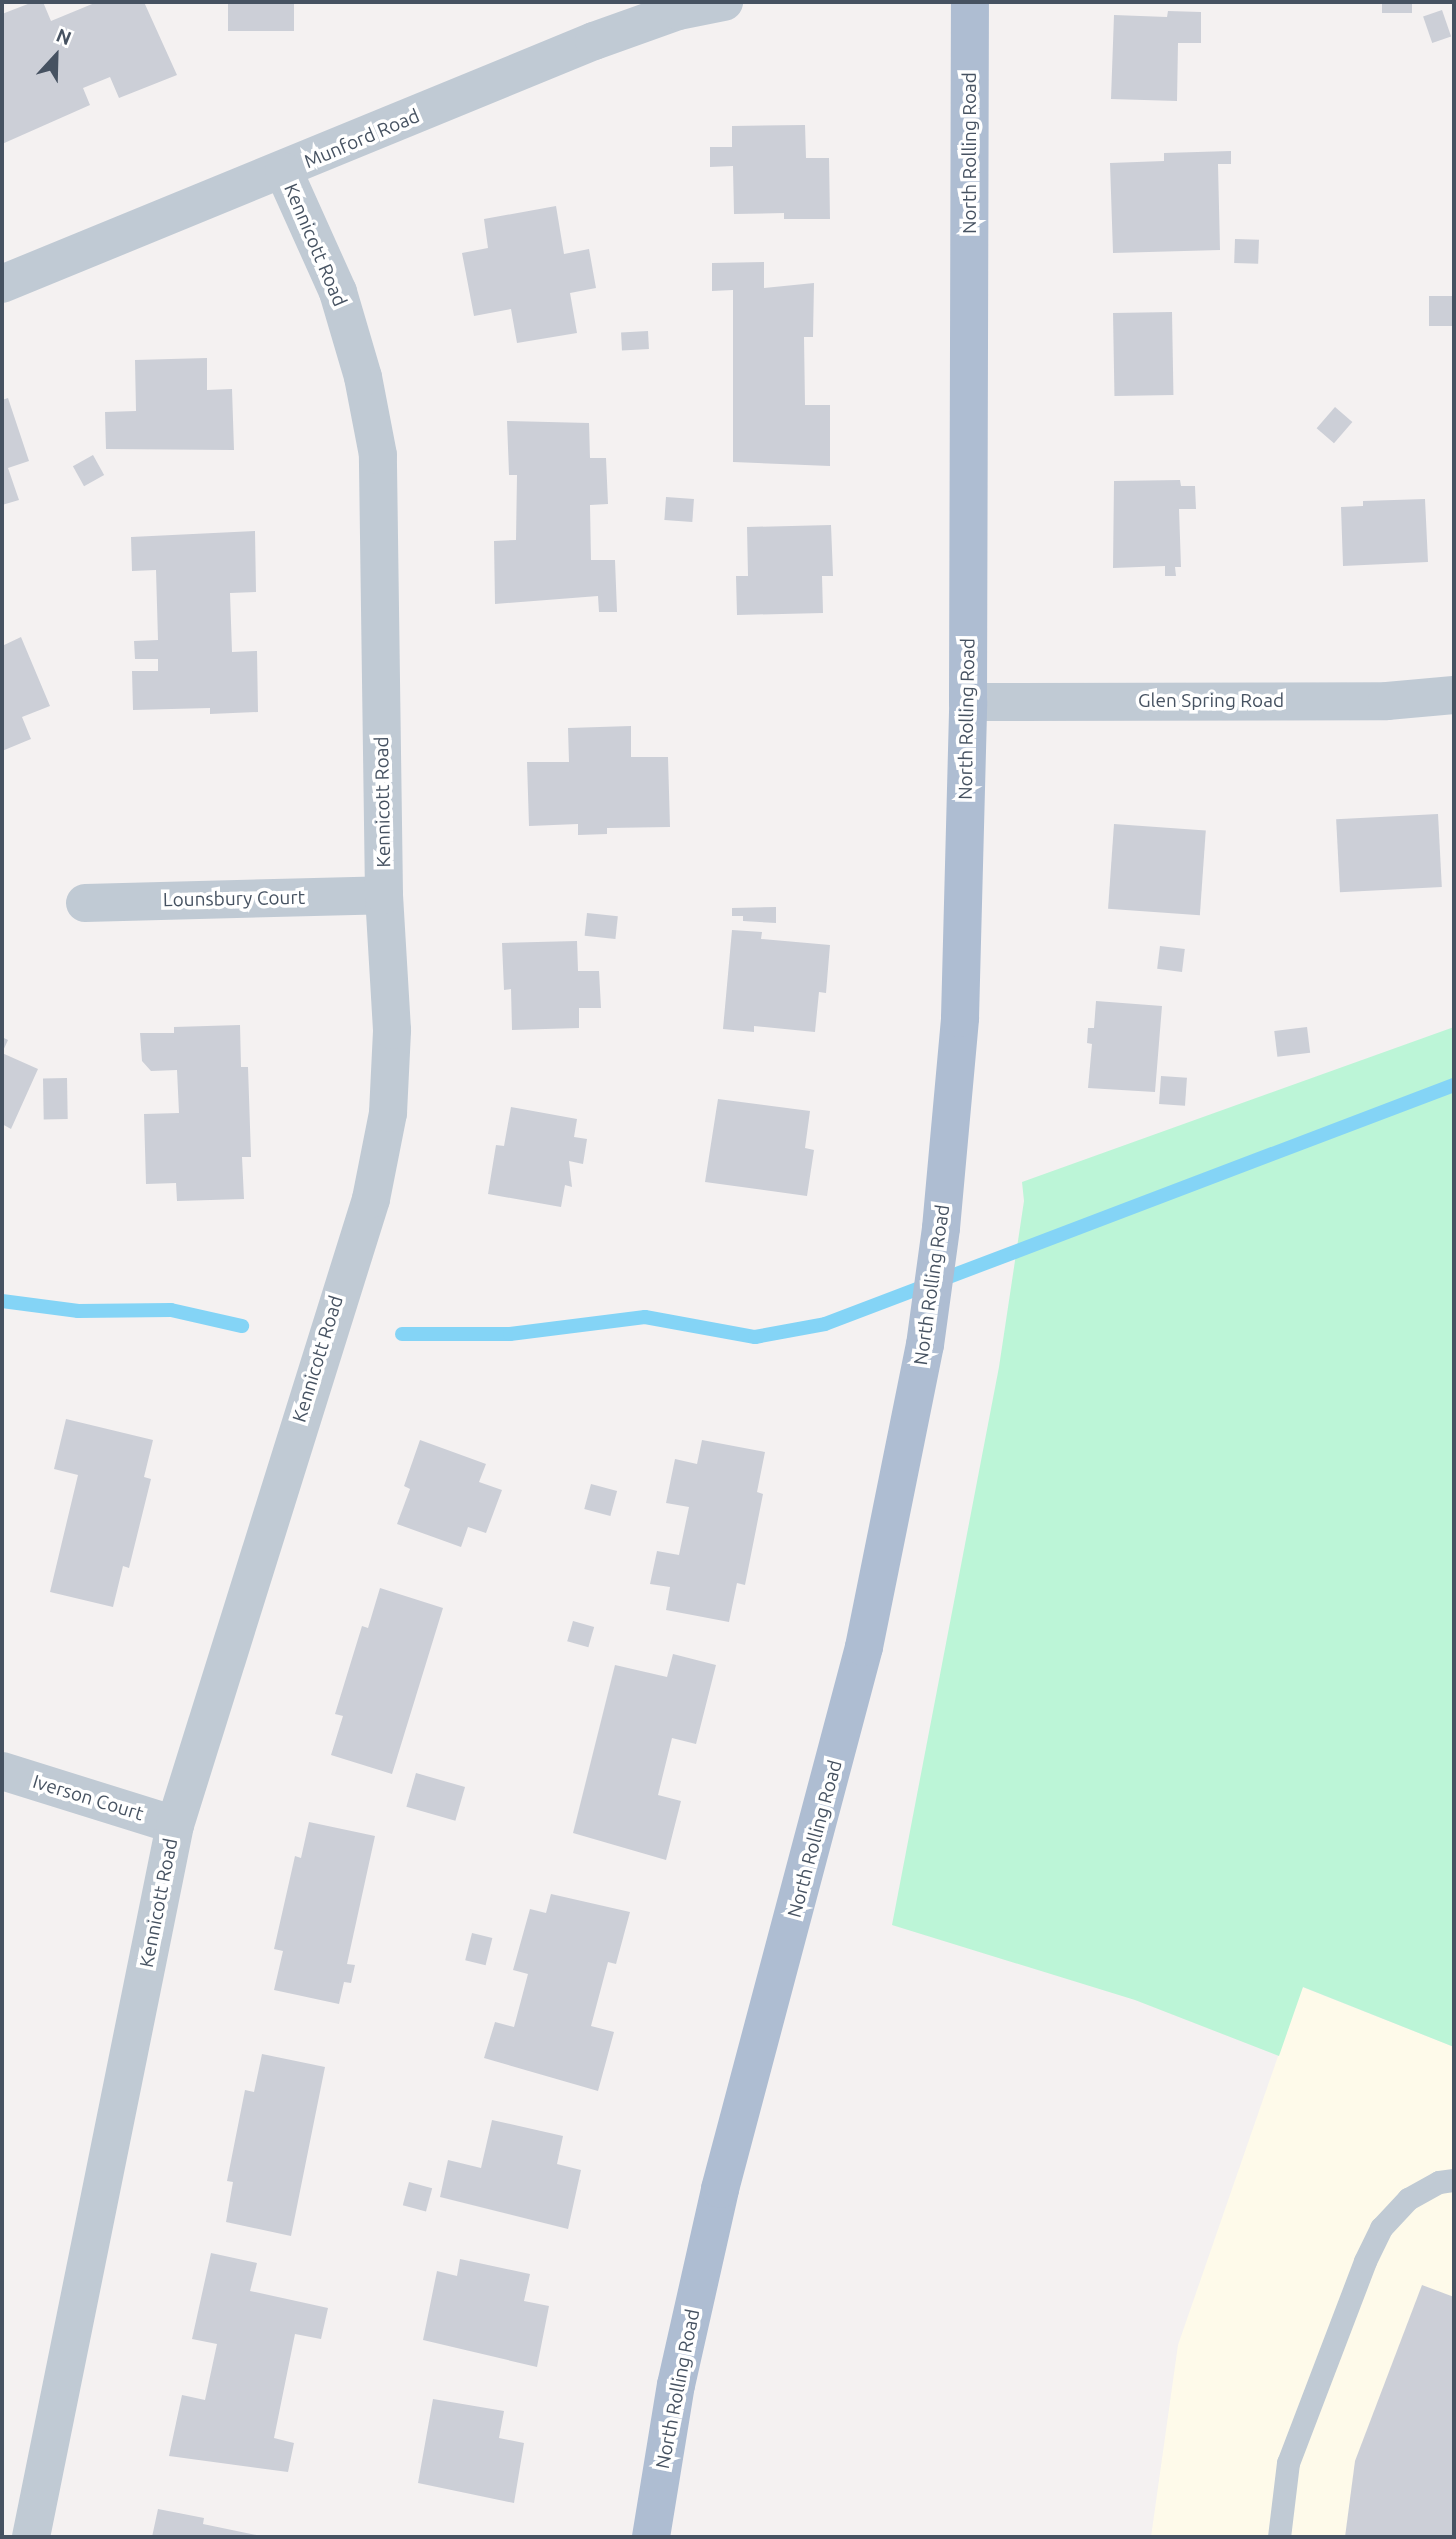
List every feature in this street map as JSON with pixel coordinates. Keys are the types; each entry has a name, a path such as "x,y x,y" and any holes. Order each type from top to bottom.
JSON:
{"main road":[{"name":"North Rolling Road","path":"651,2537 676,2385 720,2189 864,1647 927,1329 941,1228 960,1018 968,702 970,2"}],"street":[{"name":"Munford Road","path":"2,284 284,172 594,41 678,11 724,2"},
{"name":"Kennicott Road","path":"22,2530 175,1825 322,1347 371,1199 388,1114 393,1030 384,895 378,455 363,377 338,292 284,172"},
{"name":"Glen Spring Road","path":"968,702 1387,701 1454,695"},
{"name":"Lounsbury Court","path":"85,903 384,895"},
{"name":"Iverson Court","path":"2,1771 175,1825"}],"lane":[{"path":"1279,2537 1288,2463 1365,2261 1381,2228 1408,2199 1438,2182 1454,2180"}],"shaded area":[{"path":"1302,1987 1454,2047 1454,2537 1151,2537 1178,2345"}],"green space":[{"path":"1454,1027 1454,2047 1303,1987 1279,2056 1135,2000 892,1925 999,1367 1024,1201 1022,1182"}],"building":[{"path":"33,2 43,2 51,21 97,2 144,2 177,75 119,98 110,77 83,88 90,105 2,144 2,14"},
{"path":"228,2 294,2 294,31 228,31"},
{"path":"1382,2 1412,2 1412,13 1382,13"},
{"path":"1442,10 1451,36 1432,43 1423,17"},
{"path":"1168,11 1201,12 1201,43 1178,43 1177,101 1111,99 1114,15 1167,17"},
{"path":"805,125 806,158 829,158 830,219 784,219 784,213 734,214 733,166 710,167 710,147 732,147 732,126"},
{"path":"1231,151 1231,164 1218,164 1220,250 1113,253 1110,163 1164,161 1164,153"},
{"path":"556,206 564,254 589,249 596,288 570,293 577,333 517,343 511,309 474,316 462,253 488,248 484,219"},
{"path":"1235,239 1259,240 1258,264 1234,263"},
{"path":"764,262 764,288 814,283 813,337 804,337 805,405 830,405 830,466 733,462 733,290 712,291 712,263"},
{"path":"1429,296 1454,296 1454,326 1429,326"},
{"path":"1172,312 1173,395 1114,396 1113,313"},
{"path":"648,331 649,349 622,350 621,332"},
{"path":"207,358 207,390 232,389 234,450 106,449 105,412 136,411 135,360"},
{"path":"8,398 29,461 8,468 19,500 2,505 2,400"},
{"path":"1335,407 1352,422 1334,443 1317,428"},
{"path":"507,421 589,423 590,458 606,458 608,504 590,505 591,560 615,560 617,612 599,612 598,596 495,604 494,541 516,540 517,475 509,475"},
{"path":"93,455 104,475 84,486 73,466"},
{"path":"1180,480 1181,486 1195,486 1196,509 1179,509 1181,567 1175,567 1176,576 1165,576 1165,566 1113,568 1114,481"},
{"path":"666,497 694,499 692,522 664,520"},
{"path":"1425,499 1428,562 1343,566 1341,507 1363,506 1363,501"},
{"path":"831,525 833,576 822,576 823,613 737,615 736,576 748,576 747,527"},
{"path":"255,531 256,592 230,593 232,652 257,651 258,712 210,714 210,708 133,710 132,671 158,671 158,659 135,659 134,641 158,640 156,570 132,571 131,537"},
{"path":"21,637 50,706 22,717 31,739 2,751 2,646"},
{"path":"631,726 631,757 668,757 670,827 607,828 607,834 578,835 578,824 529,826 527,762 569,762 568,728"},
{"path":"1438,814 1442,887 1340,892 1336,819"},
{"path":"1114,824 1206,830 1200,915 1108,909"},
{"path":"776,907 776,923 743,921 743,916 732,916 732,908"},
{"path":"587,913 618,916 615,939 585,936"},
{"path":"732,930 762,932 761,939 830,945 826,993 819,992 815,1032 754,1026 754,1032 723,1029"},
{"path":"577,941 578,971 599,971 601,1008 579,1008 579,1028 512,1030 511,989 504,990 502,943"},
{"path":"1160,946 1185,949 1182,972 1157,969"},
{"path":"1096,1001 1162,1006 1155,1092 1088,1088 1092,1044 1087,1043 1088,1028 1094,1028"},
{"path":"240,1025 241,1067 248,1067 251,1157 242,1157 244,1199 177,1201 176,1183 146,1184 144,1114 179,1113 177,1070 151,1071 142,1061 140,1033 174,1033 174,1027"},
{"path":"1307,1027 1310,1053 1277,1057 1274,1031"},
{"path":"2,1037 8,1040 2,1053"},
{"path":"2,1053 38,1069 11,1129 2,1124"},
{"path":"1161,1076 1187,1078 1185,1106 1159,1104"},
{"path":"43,1078 67,1078 68,1119 44,1119"},
{"path":"718,1099 810,1111 805,1148 814,1150 807,1196 705,1182"},
{"path":"511,1107 577,1119 574,1137 587,1139 583,1164 569,1161 572,1187 565,1185 561,1207 488,1194 496,1145 504,1146"},
{"path":"66,1419 153,1440 144,1477 151,1479 129,1568 123,1566 113,1607 50,1592 78,1475 54,1469"},
{"path":"420,1440 486,1464 479,1482 502,1490 486,1533 468,1527 461,1547 397,1524 410,1489 404,1486"},
{"path":"702,1440 765,1452 757,1492 763,1494 745,1585 737,1583 729,1622 666,1610 670,1587 650,1584 657,1551 679,1555 689,1507 666,1503 675,1459 697,1464"},
{"path":"591,1484 617,1491 610,1516 584,1509"},
{"path":"380,1588 443,1608 392,1774 331,1755 343,1716 335,1714 362,1626 368,1628"},
{"path":"573,1621 594,1627 588,1647 567,1641"},
{"path":"673,1654 716,1665 696,1744 672,1738 658,1795 681,1801 666,1860 573,1833 615,1665 667,1677"},
{"path":"416,1773 465,1787 455,1821 406,1807"},
{"path":"309,1822 375,1836 347,1964 355,1965 351,1983 344,1982 339,2004 274,1990 283,1951 274,1949 295,1856 301,1858"},
{"path":"551,1894 630,1912 616,1964 608,1962 591,2026 614,2032 598,2091 484,2058 495,2022 514,2027 528,1974 513,1970 530,1909 546,1913"},
{"path":"472,1933 492,1938 486,1965 465,1960"},
{"path":"262,2054 325,2067 291,2236 226,2222 233,2182 227,2181 245,2090 254,2092"},
{"path":"492,2120 563,2136 557,2164 581,2170 568,2229 440,2197 448,2160 481,2168"},
{"path":"409,2182 432,2188 426,2211 403,2205"},
{"path":"211,2253 257,2263 250,2291 328,2308 321,2339 295,2334 274,2438 294,2443 288,2472 169,2456 182,2395 205,2400 217,2344 192,2339"},
{"path":"460,2259 530,2274 524,2301 549,2306 537,2367 423,2340 437,2271 457,2276"},
{"path":"1422,2285 1454,2297 1454,2537 1345,2537 1355,2461"},
{"path":"433,2399 504,2411 499,2438 524,2443 514,2503 418,2483"},
{"path":"158,2509 204,2518 203,2524 266,2537 152,2537"}],"waterway":[{"path":"402,1334 510,1334 645,1317 755,1337 825,1324 1454,1085"},
{"path":"2,1301 78,1311 171,1310 242,1326"}]}
